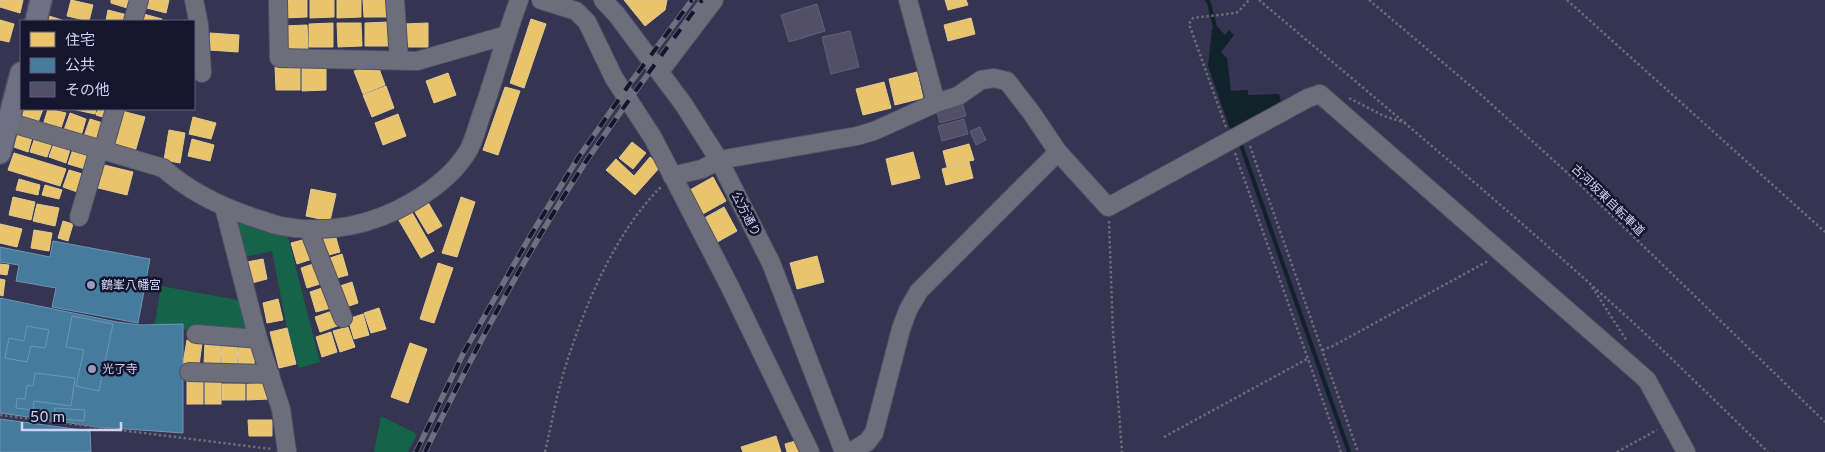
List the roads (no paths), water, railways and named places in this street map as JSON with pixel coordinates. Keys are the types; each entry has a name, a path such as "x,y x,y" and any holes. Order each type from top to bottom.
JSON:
{"main road":[{"path":"36,20 41,0"},
{"path":"0,150 20,77"}],"street":[{"path":"133,20 139,0"},
{"path":"194,0 199,25 202,73"},
{"path":"278,0 279,58 417,61 506,35"},
{"path":"395,0 400,60"},
{"path":"8,122 163,168 180,183 201,196 224,207 281,226 309,230 338,228 364,223 394,212 426,194 453,171 469,150 519,0"},
{"path":"542,0 576,11 587,22 614,78 653,138 729,285 810,452"},
{"name":"公方通り","path":"603,0 617,15 684,104 719,160 771,263 844,452"},
{"path":"660,71 714,0"},
{"path":"908,0 936,103"},
{"path":"672,176 702,168 719,160 857,136 874,131 936,103 958,96 980,80 994,78 1008,82 1058,152 1108,207 1308,98 1320,94 1647,380 1686,452"},
{"path":"79,217 97,156 102,151 115,110"},
{"path":"850,452 867,442 874,434 901,329 908,310 919,291 1058,152"},
{"path":"224,207 258,339 281,409 287,451"},
{"path":"309,230 343,318"},
{"path":"196,334 258,339"},
{"path":"189,372 270,374"}],"water":[{"path":"1218,27 1225,35 1229,30 1234,35 1221,52 1227,58 1231,91 1248,90 1248,95 1279,94 1282,105 1231,132 1208,66 1212,29"}],"waterway":[{"path":"1207,0 1216,31"},
{"path":"1241,145 1349,452"}],"railway":[{"path":"416,452 463,354 529,238 578,158 692,0"},
{"path":"425,452 501,303 564,195 615,120 702,0"}],"place":[{"name":"鶴峯八幡宮","path":"91,285"},
{"name":"光了寺","path":"92,369"}]}
